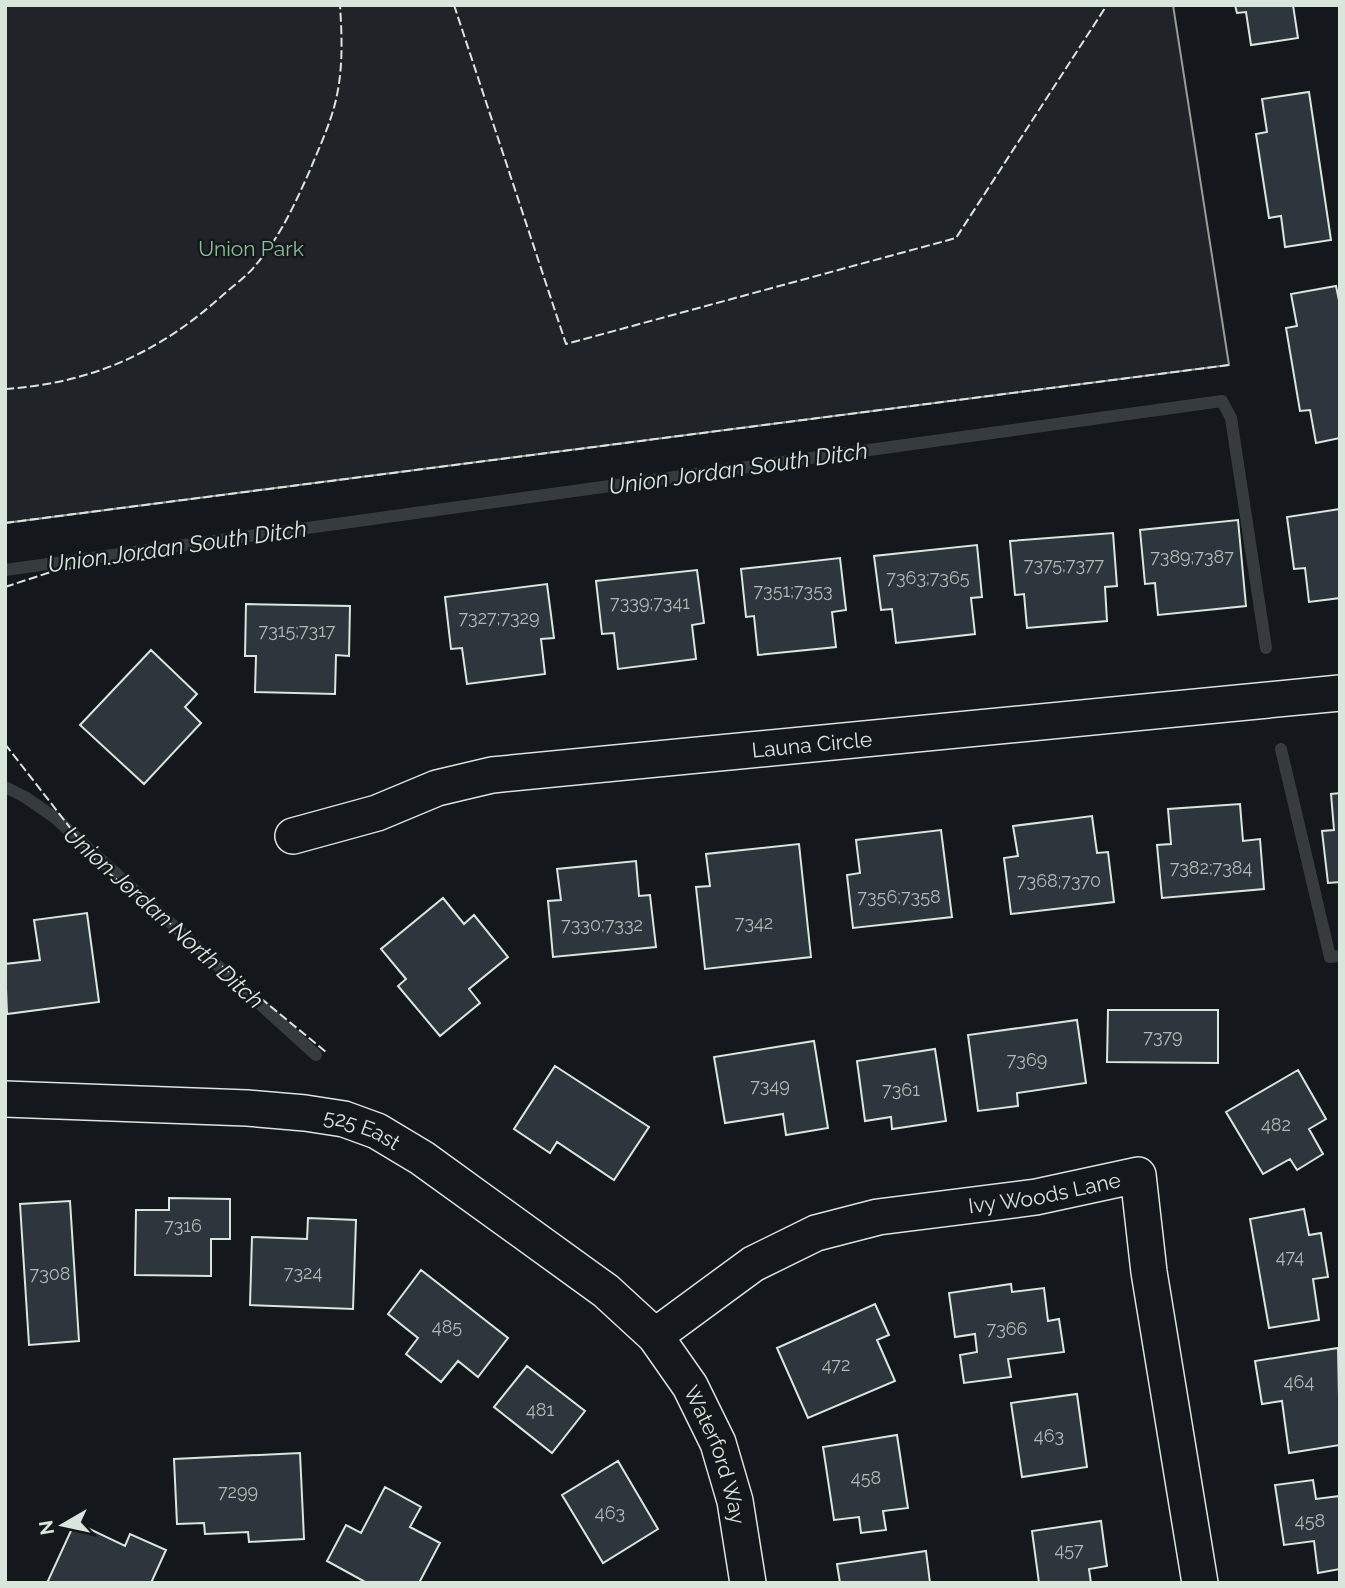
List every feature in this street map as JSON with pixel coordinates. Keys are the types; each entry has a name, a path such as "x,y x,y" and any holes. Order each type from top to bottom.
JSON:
{"street":[{"name":"Launa Circle","path":"293,836 377,813 437,788 492,775 1340,693"},
{"name":"525 East","path":"5,1099 247,1108 344,1119 377,1131 422,1158 606,1291 655,1336"},
{"name":"Ivy Woods Lane","path":"655,1336 753,1264 816,1233 878,1217 1036,1197 1138,1175 1149,1272 1200,1583"},
{"name":"Waterford Way","path":"655,1336 690,1387 718,1443 735,1501 748,1583"}],"green space":[{"name":"Union Park","path":"5,5 1173,5 1229,365 5,523"}],"building":[{"path":"1235,5 1293,5 1298,38 1251,45 1246,12 1237,13"},
{"path":"1309,92 1331,240 1285,247 1281,216 1269,218 1256,134 1267,132 1262,99"},
{"path":"1336,286 1340,305 1340,438 1316,443 1310,410 1300,411 1286,328 1297,326 1291,294"},
{"path":"1340,509 1340,598 1309,602 1305,568 1294,569 1287,517"},
{"path":"1238,520 1246,606 1158,615 1155,583 1145,584 1140,530"},
{"path":"1113,533 1117,586 1105,587 1107,621 1027,628 1024,594 1015,595 1010,541"},
{"path":"977,545 982,597 971,598 975,634 896,643 892,609 881,610 874,556"},
{"path":"840,558 846,610 832,612 836,647 758,655 754,616 746,617 741,569"},
{"path":"697,570 704,623 692,625 696,659 618,669 614,633 602,634 596,581"},
{"path":"547,584 554,638 541,639 545,674 467,684 462,648 451,649 445,597"},
{"path":"246,604 350,606 349,656 336,655 335,694 255,692 256,656 245,656"},
{"path":"151,650 197,694 185,707 201,723 144,784 80,725"},
{"path":"1340,793 1340,882 1328,883 1322,831 1334,830 1331,794"},
{"path":"1240,804 1243,841 1260,839 1264,889 1162,898 1157,845 1171,844 1168,809"},
{"path":"1092,816 1097,853 1108,852 1114,902 1011,914 1004,858 1018,856 1013,826"},
{"path":"941,830 952,917 853,928 847,875 860,873 856,840"},
{"path":"799,844 811,957 705,969 696,887 710,886 706,854"},
{"path":"636,861 639,896 650,895 656,947 553,957 548,901 561,900 557,869"},
{"path":"443,898 464,924 474,915 508,957 469,989 480,1003 440,1036 398,986 406,979 381,949"},
{"path":"87,913 99,1002 7,1014 5,964 40,960 34,920"},
{"path":"1108,1010 1218,1010 1218,1063 1107,1062"},
{"path":"1077,1020 1086,1083 1017,1093 1018,1106 978,1111 968,1035"},
{"path":"814,1041 828,1128 786,1135 783,1114 725,1123 714,1057"},
{"path":"935,1049 946,1121 892,1129 891,1117 865,1121 857,1061"},
{"path":"555,1066 649,1127 614,1180 557,1142 550,1153 514,1129"},
{"path":"1298,1070 1326,1119 1309,1129 1323,1154 1297,1170 1290,1159 1263,1174 1226,1112"},
{"path":"169,1198 230,1199 230,1239 211,1239 211,1276 135,1275 136,1210 169,1210"},
{"path":"70,1201 79,1341 29,1345 20,1204"},
{"path":"1304,1209 1309,1235 1321,1233 1328,1277 1313,1279 1319,1320 1269,1328 1250,1219"},
{"path":"308,1218 356,1220 353,1309 250,1305 252,1237 307,1239"},
{"path":"421,1270 508,1338 478,1377 458,1361 441,1382 406,1354 418,1338 388,1314"},
{"path":"1011,1284 1012,1292 1044,1288 1048,1321 1059,1319 1064,1352 1008,1359 1011,1377 964,1383 960,1355 977,1352 975,1334 955,1337 949,1293"},
{"path":"875,1304 889,1335 877,1340 895,1381 808,1418 777,1348"},
{"path":"1338,1348 1340,1445 1289,1453 1282,1401 1262,1404 1255,1361"},
{"path":"527,1366 585,1411 552,1453 494,1407"},
{"path":"1077,1394 1087,1467 1022,1477 1011,1403"},
{"path":"897,1435 908,1508 883,1511 886,1530 861,1533 859,1517 834,1520 823,1447"},
{"path":"300,1453 304,1539 249,1542 248,1532 205,1534 204,1523 177,1524 174,1459"},
{"path":"618,1461 658,1529 603,1563 562,1495"},
{"path":"1313,1480 1316,1499 1340,1496 1340,1569 1318,1573 1314,1541 1284,1545 1275,1485"},
{"path":"385,1487 421,1507 410,1527 440,1543 419,1583 367,1583 327,1561 346,1525 361,1533"},
{"path":"1101,1521 1107,1566 1089,1569 1091,1583 1039,1583 1032,1531"},
{"path":"75,1522 125,1546 130,1534 166,1550 151,1583 47,1583"},
{"path":"926,1551 930,1583 840,1583 837,1564"}],"waterway":[{"name":"Union Jordan South Ditch","path":"5,570 1222,401 1231,418 1266,648"},
{"name":"Union Jordan South Ditch","path":"1281,749 1330,957 1340,956"},
{"name":"Union Jordan North Ditch","path":"5,787 54,817 316,1055"}],"fence":[{"path":"5,389 67,380 123,361 175,333 252,270 272,244 293,208 332,114 341,62 340,5"},
{"path":"454,5 566,344 956,238 1107,5"},
{"path":"5,523 1229,365"},
{"path":"5,587 57,570 155,558"},
{"path":"5,744 99,865 326,1052"}]}
